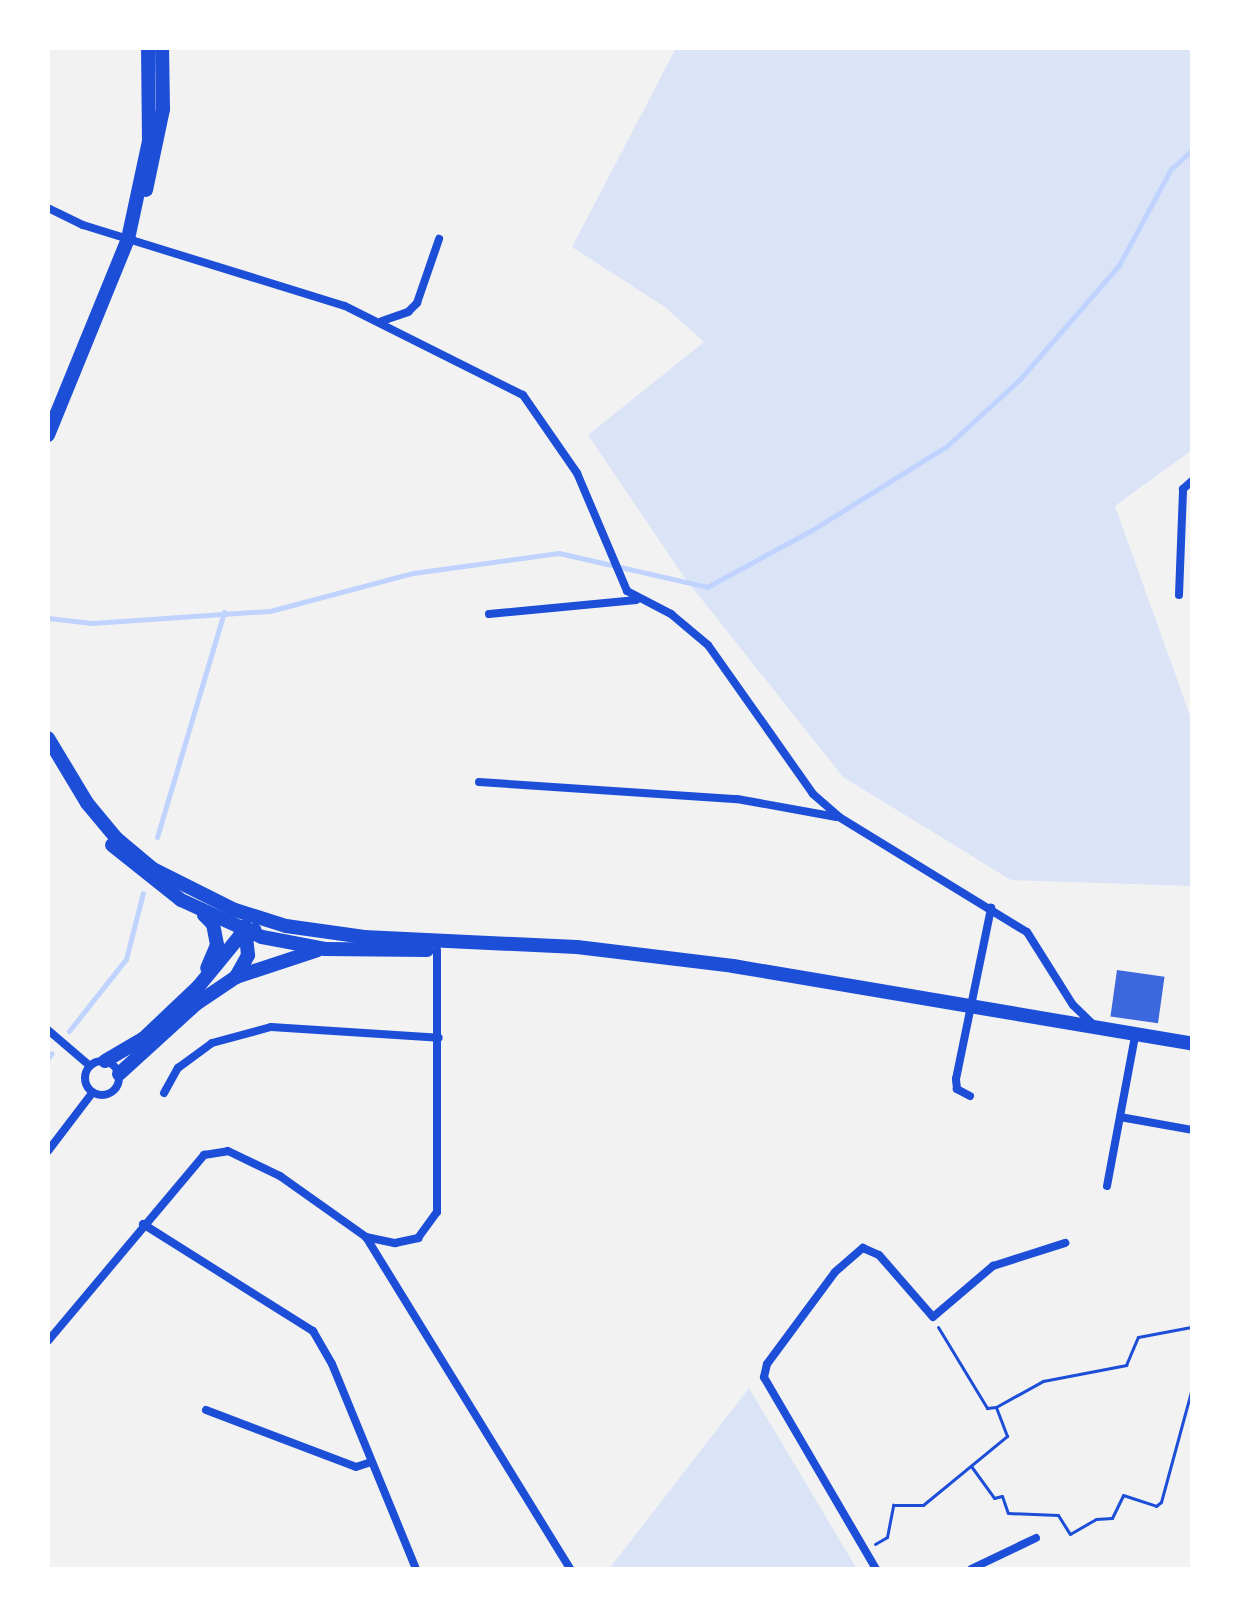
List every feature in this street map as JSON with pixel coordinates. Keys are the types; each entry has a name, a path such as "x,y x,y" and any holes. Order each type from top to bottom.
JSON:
{"highway":[{"path":"128,239 149,141 148,48"},
{"path":"48,435 153,172 163,109 162,48"},
{"path":"48,738 63,770 117,839 153,869 235,910 286,926 337,933 623,954 766,971 1135,1037 1192,1044"},
{"path":"48,759 80,811 128,862 198,908 246,931 325,949 623,954"},
{"path":"198,908 213,924 217,945 198,987"},
{"path":"235,910 246,931 248,955 236,977"},
{"path":"246,931 315,939 337,933"},
{"path":"105,1061 144,1038 198,987 246,931"},
{"path":"119,1074 196,1004 236,977 325,949"}],"street":[{"path":"48,208 128,239 382,321 523,395 577,473 610,558 636,600"},
{"path":"382,321 408,312 417,303 439,239"},
{"path":"1179,595 1183,489 1192,481"},
{"path":"489,614 636,600 671,614 708,645 813,794 839,817 991,908 1038,944 1073,1005 1101,1031"},
{"path":"479,782 737,799 839,817"},
{"path":"970,1096 957,1089 956,1079 991,908"},
{"path":"366,1237 395,1243 418,1238 437,1212 437,950"},
{"path":"164,1093 178,1068 212,1043 271,1027 439,1038"},
{"path":"48,1030 90,1066"},
{"path":"1107,1186 1135,1037"},
{"path":"48,1151 93,1092 114,1090 119,1074 105,1061 90,1066"},
{"path":"90,1066 86,1083 93,1092"},
{"path":"1120,1117 1192,1130"},
{"path":"48,1341 204,1155 228,1151 280,1176 366,1237 570,1569"},
{"path":"143,1224 313,1331 332,1364 416,1569"},
{"path":"876,1569 764,1377 767,1364 835,1272 863,1248 879,1255 933,1317 993,1266 1065,1243"},
{"path":"206,1410 356,1467 371,1462"},
{"path":"971,1569 1036,1538"}],"path":[{"path":"933,1317 987,1408 996,1407 1043,1381 1126,1365 1138,1337 1192,1329 1192,1316"},
{"path":"971,1466 994,1498 1002,1496 1008,1513 1058,1515 1070,1534 1096,1519 1112,1518 1123,1495 1156,1506 1161,1502 1192,1388"},
{"path":"864,1549 887,1537 893,1505 923,1505 1007,1436 996,1407"}],"shaded area":[{"path":"676,48 1192,48 1192,450 1115,506 1192,721 1192,886 1011,880 843,777 684,577 588,435 704,342 665,307 572,247"},
{"path":"749,1388 857,1569 609,1569"}],"building":[{"path":"1117,970 1165,977 1158,1023 1110,1017"}],"waterway":[{"path":"48,618 92,623 270,611 413,573 559,553 707,587 812,530 947,446 1020,379 1119,265 1171,169 1192,150"},
{"path":"157,837 224,612"},
{"path":"69,1031 126,959 143,893"},
{"path":"48,1058 52,1053"}]}
